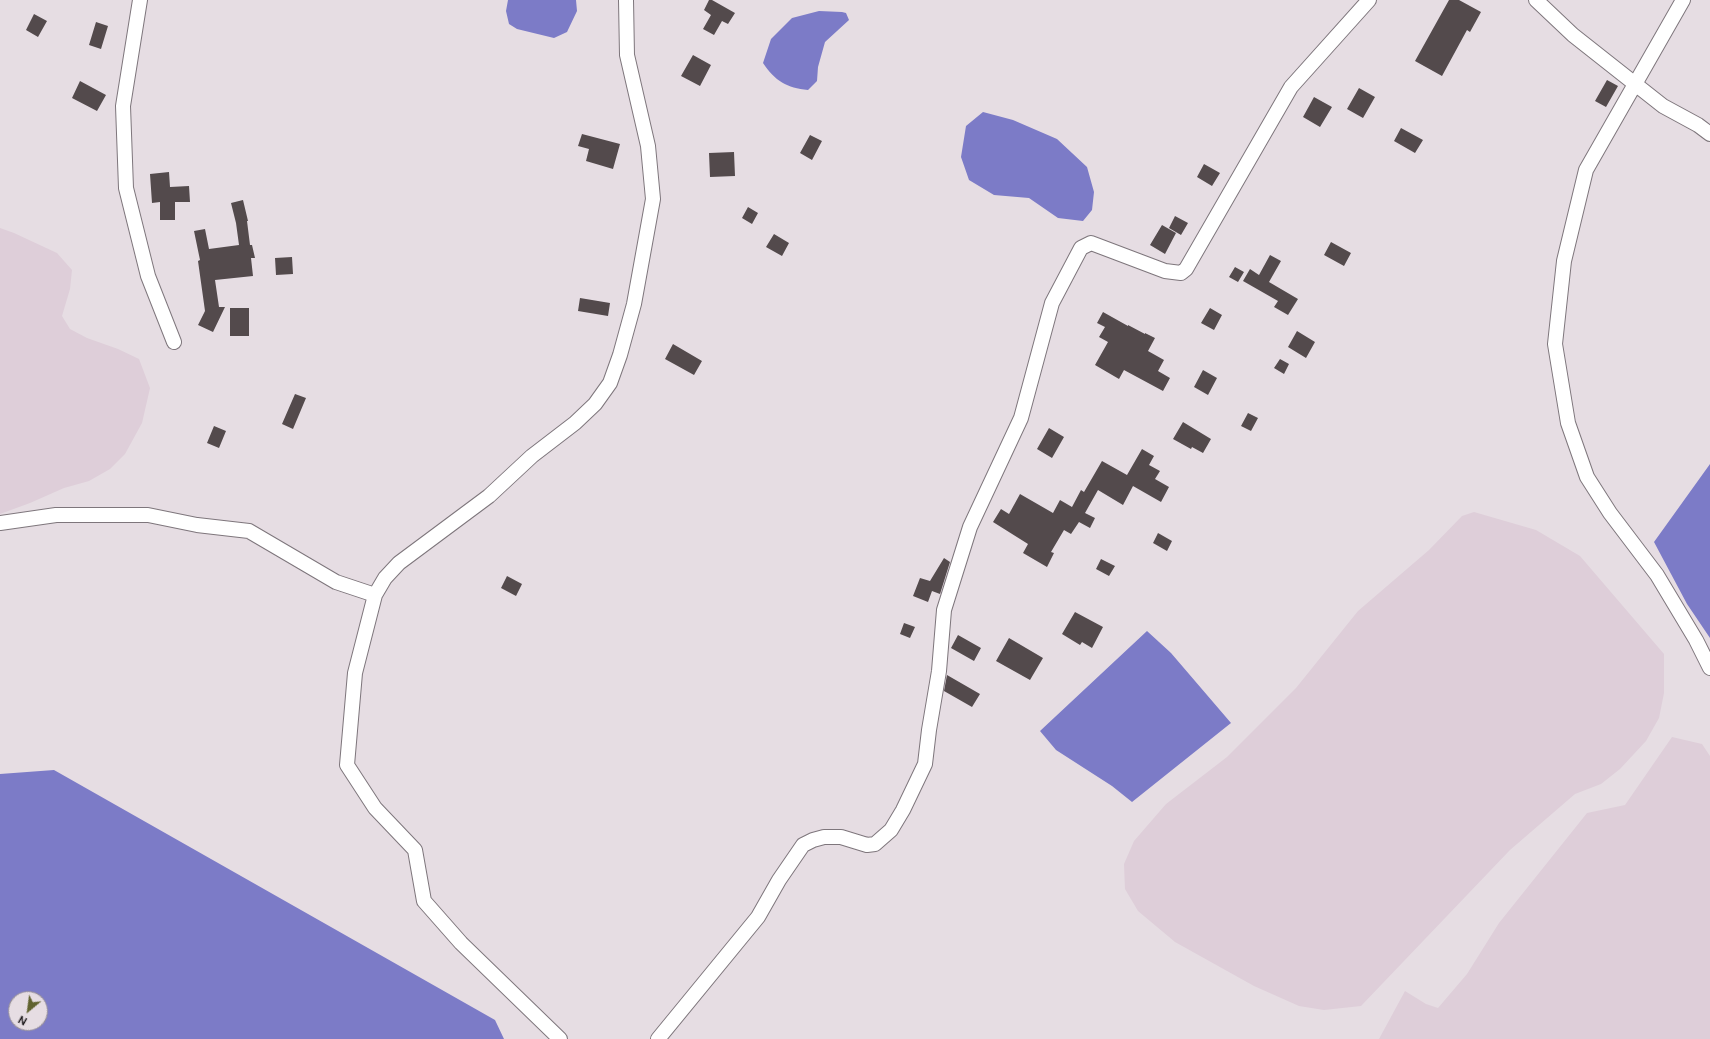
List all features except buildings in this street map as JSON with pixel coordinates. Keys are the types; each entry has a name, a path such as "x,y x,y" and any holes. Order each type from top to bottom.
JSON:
{"street":[{"path":"140,0 122,106 126,188 148,276 174,342"},
{"path":"560,1039 466,948 424,901 415,850 375,808 347,765 355,673 375,595 385,578 399,563 488,496 532,456 575,423 595,404 610,383 620,355 634,304 653,200 648,146 627,55 626,0"},
{"path":"658,1039 661,1033 758,916 779,880 803,845 824,837 840,837 866,845 875,844 891,830 904,810 925,764 939,671 946,602 970,528 1021,418 1052,303 1081,248 1091,243 1166,271 1181,273 1186,269 1291,87 1369,0"},
{"path":"1536,0 1573,35 1663,106 1698,125 1710,134"},
{"path":"1683,0 1586,170 1564,261 1555,344 1568,423 1587,476 1610,513 1657,575 1696,640 1710,668"},
{"path":"0,523 56,515 148,515 197,525 249,531 336,582 375,595"}],"shaded area":[{"path":"508,0 576,0 577,11 567,32 554,38 517,29 509,24 506,11"},
{"path":"819,11 846,13 849,20 825,42 818,67 817,81 808,90 788,85 772,75 763,63 771,39 792,18"},
{"path":"983,112 1013,120 1057,139 1087,167 1094,192 1092,210 1083,221 1058,218 1029,198 994,195 969,180 961,157 966,126"},
{"path":"0,228 57,253 72,270 70,289 62,316 70,329 87,338 118,349 139,359 150,388 142,423 125,454 110,469 89,481 64,488 0,514"},
{"path":"1710,464 1710,638 1687,604 1654,542"},
{"path":"1474,512 1536,530 1580,556 1664,654 1664,693 1659,718 1646,741 1620,769 1601,784 1575,794 1510,850 1361,1006 1324,1010 1299,1006 1254,986 1175,942 1138,911 1125,889 1124,864 1134,841 1166,804 1227,757 1296,688 1358,611 1429,550 1462,516"},
{"path":"1147,631 1171,653 1231,723 1132,802 1112,786 1056,750 1040,731"},
{"path":"1672,737 1702,744 1710,756 1710,1039 1379,1039 1405,991 1426,1004 1438,1008 1467,974 1499,923 1587,813 1625,805"},
{"path":"54,770 495,1020 504,1039 0,1039 0,774"}]}
